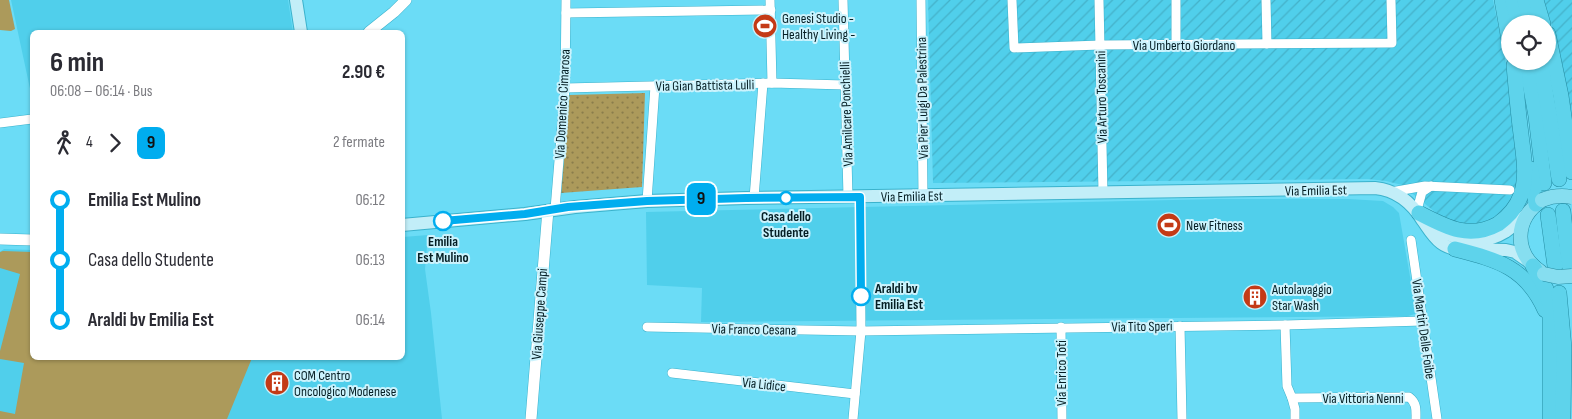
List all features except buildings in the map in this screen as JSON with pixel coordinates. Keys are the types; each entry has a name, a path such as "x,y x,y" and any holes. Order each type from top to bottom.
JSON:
{"highway":[{"path":"1502,0 1505,15"},
{"path":"1513,0 1516,15"},
{"path":"1525,0 1529,15"},
{"path":"1536,0 1541,15"},
{"path":"1540,0 1542,15"},
{"path":"1418,212 1453,229 1471,232 1487,230 1500,222 1517,204 1522,194 1524,180 1518,70"},
{"path":"1519,70 1535,206"},
{"path":"1521,70 1558,178"},
{"path":"1542,70 1558,178"},
{"path":"1555,70 1570,144 1569,156 1558,178"},
{"path":"1550,419 1551,314 1549,297 1555,213"},
{"path":"1455,249 1501,262 1524,278 1532,287 1546,312 1550,333"},
{"path":"1559,293 1564,348 1563,419"}],"main road":[{"path":"296,0 301,30"},
{"name":"Via Emilia Est","path":"405,225 647,201 1375,188 1391,192 1406,200 1449,236 1472,241 1495,237 1505,232 1535,206"},
{"path":"1550,268 1522,250 1520,241 1521,228 1535,206 1557,196 1572,197"},
{"name":"Via Emilia Est","path":"1418,212 1430,231 1440,242 1455,249"},
{"path":"1455,249 1506,250 1515,252 1550,268"}],"street":[{"path":"372,30 406,0"},
{"name":"Via Domenico Cimarosa","path":"551,209 565,88 566,0"},
{"name":"Via Amilcare Ponchielli","path":"843,0 845,85 854,197 861,331 853,419"},
{"name":"Via Pier Luigi Da Palestrina","path":"920,0 923,196"},
{"name":"Via Umberto Giordano","path":"1012,0 1014,48 1100,45 1392,43 1391,0"},
{"name":"Via Arturo Toscanini","path":"1099,0 1103,193"},
{"path":"1176,0 1176,45"},
{"path":"1266,0 1267,44"},
{"path":"566,13 771,5 767,83 754,198"},
{"name":"Via Gian Battista Lulli","path":"565,88 767,83 845,85"},
{"path":"647,201 655,86"},
{"path":"0,123 30,119"},
{"path":"1418,212 1422,192 1432,186"},
{"name":"Via Emilia Est","path":"1391,192 1432,186 1510,190"},
{"name":"Via Giuseppe Campi","path":"531,419 551,209"},
{"path":"0,240 30,240"},
{"name":"Via Martiri Delle Foibe","path":"1411,240 1437,419"},
{"name":"Via Tito Speri","path":"861,331 1285,325 1423,321"},
{"path":"1285,325 1287,386 1295,409 1295,419"},
{"path":"1180,326 1182,419"},
{"name":"Via Franco Cesana","path":"647,327 861,331"},
{"name":"Via Enrico Toti","path":"1061,327 1062,419"},
{"name":"Via Lidice","path":"672,373 855,394"},
{"name":"Via Vittoria Nenni","path":"1292,398 1409,396 1416,405 1416,419"}],"shaded area":[{"path":"0,0 9,0 15,29 11,31 0,30"},
{"path":"11,0 288,0 293,30 30,30 30,89"},
{"path":"928,0 1493,0 1501,39 1501,70 1507,70 1520,170 1515,200 1494,219 1467,227 1441,217 1402,185 1368,179 933,183"},
{"path":"1544,0 1572,0 1572,128 1556,43 1556,15 1549,15"},
{"path":"645,93 642,187 561,193 569,95"},
{"path":"1218,199 1348,199 1383,201 1399,213 1415,314 1408,316 701,322 702,288 647,285 646,212"},
{"path":"428,235 425,269 442,419 0,419 0,252 4,249 30,250 30,360 405,360 405,237"},
{"path":"0,252 30,252 30,360 251,360 227,419 0,419 0,411 15,414 24,363 0,359 0,351 20,274 0,268"}],"bus line":[{"name":"9","path":"443,221 525,214 568,207 647,201 860,197 861,296"}],"place":[{"name":"Genesi Studio - Healthy Living -","path":"765,26"},
{"name":"Casa dello Studente","path":"786,198"},
{"name":"Emilia Est Mulino","path":"443,221"},
{"name":"New Fitness","path":"1169,225"},
{"name":"Araldi bv Emilia Est","path":"861,296"},
{"name":"Autolavaggio Star Wash","path":"1255,297"},
{"name":"COM Centro Oncologico Modenese","path":"277,383"}]}
